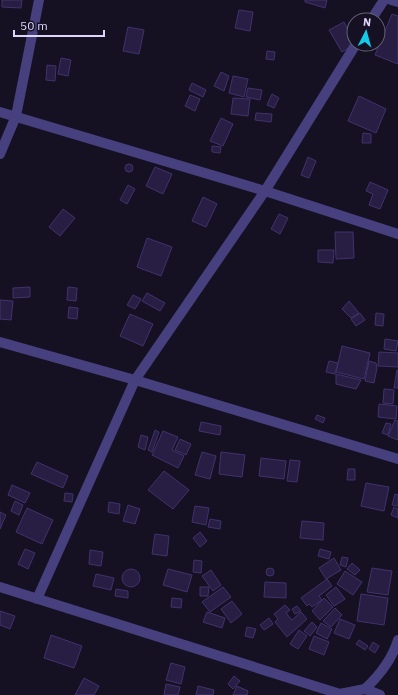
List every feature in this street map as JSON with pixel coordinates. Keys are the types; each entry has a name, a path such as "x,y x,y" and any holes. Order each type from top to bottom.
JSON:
{"street":[{"path":"0,154 16,116 39,0"},
{"path":"376,12 384,0"},
{"path":"391,0 398,2"},
{"path":"37,599 135,380 265,192 351,52"},
{"path":"0,112 398,234"},
{"path":"0,342 135,380 398,459"},
{"path":"0,588 340,694 366,689 380,695"},
{"path":"366,689 376,679 392,658 398,640"}],"building":[{"path":"2,0 22,0 21,8 2,7"},
{"path":"305,0 327,0 325,8 305,2"},
{"path":"239,10 253,12 250,31 235,28"},
{"path":"392,14 398,16 398,64 375,55 376,52 386,52 386,28"},
{"path":"344,22 346,26 346,50 342,52 329,30"},
{"path":"128,27 144,30 139,54 123,51"},
{"path":"267,51 275,52 274,60 266,59"},
{"path":"61,58 71,60 68,76 58,74"},
{"path":"47,65 56,66 55,81 46,80"},
{"path":"221,72 229,76 224,91 214,86"},
{"path":"233,76 248,79 244,97 229,93"},
{"path":"192,83 206,90 203,97 189,90"},
{"path":"248,88 262,90 260,100 246,97"},
{"path":"272,94 279,98 274,108 267,105"},
{"path":"190,95 200,99 195,111 185,106"},
{"path":"359,96 386,109 376,133 348,121"},
{"path":"233,98 250,99 248,116 231,114"},
{"path":"256,113 272,114 271,122 255,120"},
{"path":"221,118 233,124 223,146 210,141"},
{"path":"363,133 371,134 371,143 362,143"},
{"path":"212,146 221,147 220,153 212,152"},
{"path":"308,157 316,161 309,178 301,175"},
{"path":"127,164 131,164 133,168 131,172 127,172 125,170 125,166"},
{"path":"155,167 172,174 163,194 146,186"},
{"path":"370,182 388,190 380,209 369,205 373,194 366,191"},
{"path":"128,185 135,189 127,204 120,200"},
{"path":"203,197 217,204 206,227 192,221"},
{"path":"63,209 75,218 60,236 49,227"},
{"path":"279,214 288,218 280,234 271,229"},
{"path":"335,232 353,232 354,258 336,259"},
{"path":"147,238 172,247 161,276 137,267"},
{"path":"318,250 334,250 333,263 318,262"},
{"path":"30,287 30,297 13,298 13,288"},
{"path":"68,287 77,288 76,301 67,300"},
{"path":"147,293 165,303 160,311 142,301"},
{"path":"133,295 141,299 135,309 127,305"},
{"path":"0,300 13,301 11,320 0,319"},
{"path":"349,301 359,313 351,318 342,309"},
{"path":"69,307 78,308 77,319 68,318"},
{"path":"360,313 365,320 356,326 351,319"},
{"path":"376,313 384,314 383,326 375,325"},
{"path":"130,314 153,324 143,346 120,336"},
{"path":"385,339 398,341 396,351 384,349"},
{"path":"342,346 370,353 364,379 336,372"},
{"path":"379,352 398,353 398,367 378,366"},
{"path":"329,361 338,363 335,374 326,372"},
{"path":"369,361 376,363 377,368 374,383 365,381"},
{"path":"397,370 398,388 394,388"},
{"path":"336,374 361,380 356,389 336,384"},
{"path":"384,389 394,390 393,404 383,403"},
{"path":"379,404 397,406 396,419 378,417"},
{"path":"317,415 325,418 323,423 315,419"},
{"path":"395,420 398,421 398,440 388,436"},
{"path":"201,422 221,426 220,435 199,431"},
{"path":"386,423 391,424 388,435 382,433"},
{"path":"155,430 159,432 152,452 148,450"},
{"path":"163,431 178,437 172,450 184,456 178,468 152,455"},
{"path":"141,435 148,437 145,450 138,447"},
{"path":"180,439 191,444 186,455 175,450"},
{"path":"202,452 216,456 210,479 195,475"},
{"path":"221,452 245,455 242,477 219,474"},
{"path":"261,458 286,461 284,479 259,476"},
{"path":"290,460 300,461 297,482 287,481"},
{"path":"37,462 68,476 63,488 31,474"},
{"path":"348,469 355,469 355,480 347,480"},
{"path":"164,471 189,490 173,509 148,490"},
{"path":"366,483 389,487 384,511 361,506"},
{"path":"12,485 30,493 25,503 8,495"},
{"path":"65,493 73,494 72,502 64,501"},
{"path":"395,494 398,495 398,506 392,505"},
{"path":"15,501 23,505 19,515 11,511"},
{"path":"109,502 120,504 119,514 108,512"},
{"path":"128,505 140,509 135,524 123,521"},
{"path":"195,506 209,508 206,525 192,522"},
{"path":"394,507 398,509 398,518 391,515"},
{"path":"27,508 53,520 42,544 16,532"},
{"path":"0,512 6,515 0,529"},
{"path":"210,519 221,521 220,529 208,527"},
{"path":"302,521 324,523 323,540 300,538"},
{"path":"200,532 207,541 200,547 193,538"},
{"path":"155,534 169,536 167,556 152,554"},
{"path":"25,549 35,553 28,569 18,564"},
{"path":"320,549 331,552 329,559 318,556"},
{"path":"90,550 103,552 101,566 89,564"},
{"path":"342,557 348,558 346,567 340,565"},
{"path":"334,558 341,570 326,579 319,568"},
{"path":"194,560 202,561 201,573 193,572"},
{"path":"352,563 360,570 355,575 347,569"},
{"path":"270,568 273,569 273,575 270,576 267,575 266,572 267,569"},
{"path":"372,568 392,571 388,595 367,592"},
{"path":"131,569 137,572 140,578 137,584 131,587 125,584 122,578 125,572"},
{"path":"168,569 192,575 187,592 163,585"},
{"path":"211,570 221,585 213,591 202,576"},
{"path":"345,571 362,582 353,595 337,584"},
{"path":"96,574 114,578 111,590 93,586"},
{"path":"327,579 332,586 319,596 322,600 312,607 309,604 307,606 301,598"},
{"path":"265,582 286,583 286,598 264,597"},
{"path":"200,587 209,587 208,596 200,596"},
{"path":"223,587 231,597 210,612 202,602"},
{"path":"336,587 345,599 334,606 326,595"},
{"path":"116,589 128,591 128,598 115,596"},
{"path":"361,594 388,598 384,625 357,621"},
{"path":"172,598 182,599 181,608 171,607"},
{"path":"324,598 333,607 320,620 312,611"},
{"path":"232,601 242,614 231,623 221,609"},
{"path":"285,605 290,610 286,613 292,620 301,612 307,619 287,637 275,622 278,619 274,614"},
{"path":"297,606 301,611 295,614 292,609"},
{"path":"335,608 342,615 331,627 323,621"},
{"path":"0,611 15,616 10,629 0,625"},
{"path":"207,612 225,618 222,628 203,622"},
{"path":"269,618 273,624 264,630 260,625"},
{"path":"340,619 355,625 349,639 334,633"},
{"path":"312,622 317,627 310,636 304,631"},
{"path":"321,623 332,629 327,639 316,633"},
{"path":"247,627 256,629 253,638 245,636"},
{"path":"299,630 307,636 298,649 290,644"},
{"path":"51,635 82,646 74,668 44,658"},
{"path":"314,636 329,642 324,655 309,649"},
{"path":"359,640 368,646 365,650 356,644"},
{"path":"373,642 379,646 375,653 369,649"},
{"path":"171,663 185,667 181,684 166,680"},
{"path":"234,676 240,681 233,689 228,684"},
{"path":"84,678 99,686 94,695 75,695"},
{"path":"166,684 180,687 178,695 164,695"},
{"path":"198,686 214,690 213,695 196,695"},
{"path":"237,686 248,691 247,695 233,695"}]}
